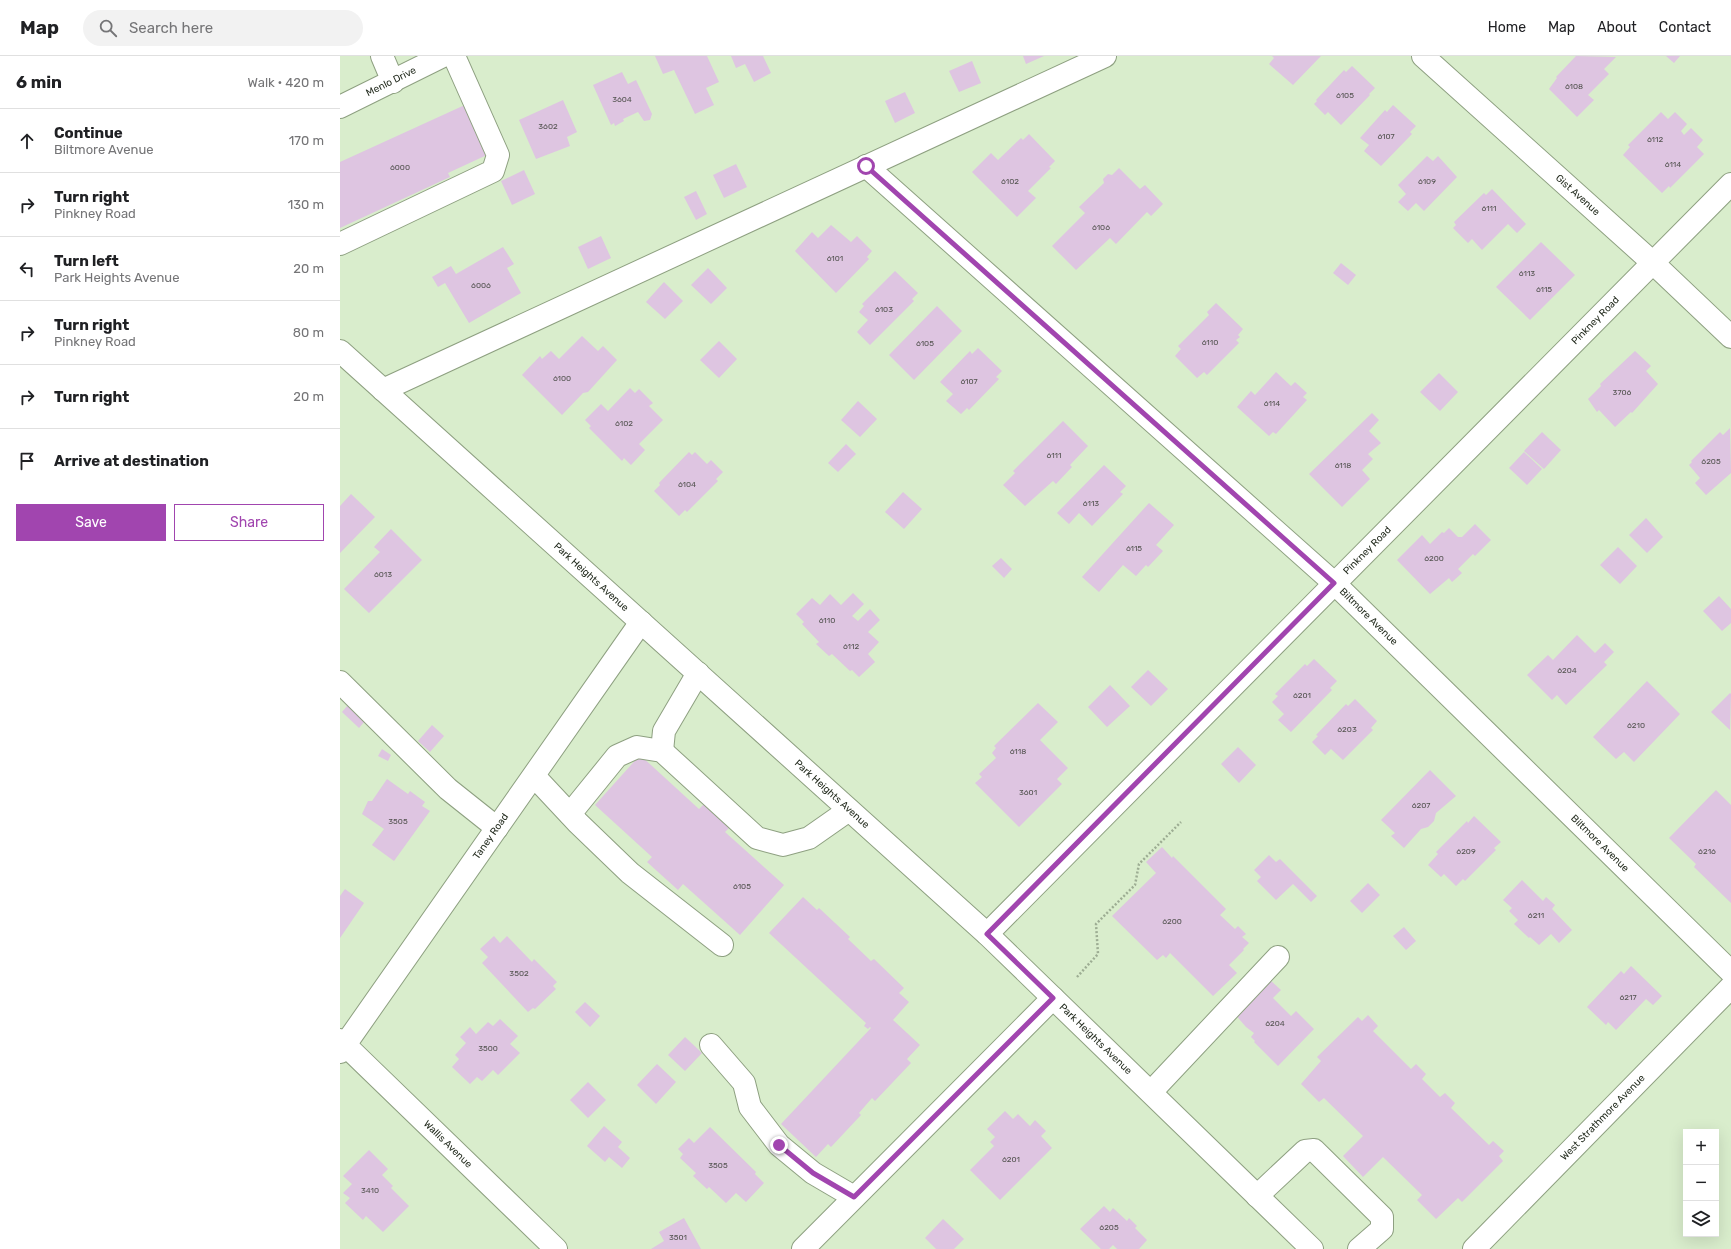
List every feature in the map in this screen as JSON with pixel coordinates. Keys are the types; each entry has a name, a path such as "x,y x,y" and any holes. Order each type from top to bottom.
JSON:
{"street":[{"path":"382,56 393,82"},
{"name":"Menlo Drive","path":"340,107 443,56"},
{"path":"340,244 494,171 498,155 454,56"},
{"path":"383,390 1104,56"},
{"name":"Gist Avenue","path":"1423,56 1652,262 1731,337"},
{"name":"Biltmore Avenue","path":"866,166 1334,583 1731,972"},
{"name":"Pinkney Road","path":"987,934 1731,184"},
{"name":"Park Heights Avenue","path":"340,351 987,934 1312,1249"},
{"name":"Taney Road","path":"342,1045 534,776 641,622"},
{"path":"662,751 664,731 698,673"},
{"path":"340,682 448,789 497,828"},
{"path":"570,814 617,756 637,747 662,751 757,838 783,845 809,838 849,810"},
{"path":"534,776 630,873 722,945"},
{"path":"1151,1092 1278,957"},
{"name":"West Strathmore Avenue","path":"1474,1249 1731,987"},
{"path":"803,1249 1053,998"},
{"name":"Wallis Avenue","path":"342,1045 556,1249"},
{"path":"711,1045 744,1083 750,1107 779,1145 813,1173 854,1197"},
{"path":"1257,1196 1305,1151 1314,1150 1382,1217 1382,1229 1359,1249"}],"path":[{"path":"1077,977 1098,954 1096,924 1135,885 1139,864 1180,822"}],"building":[{"path":"655,56 707,56 719,82 706,88 714,105 695,114 674,70 663,74"},
{"path":"731,56 763,56 771,73 754,82 745,64 736,68"},
{"path":"1023,56 1044,56 1026,64"},
{"path":"1272,56 1321,56 1293,85 1269,64 1274,58"},
{"path":"1576,56 1616,57 1604,69 1609,74 1588,95 1594,100 1577,117 1549,89 1557,78 1556,77"},
{"path":"1666,56 1680,56 1674,63"},
{"path":"972,61 981,83 959,92 949,71"},
{"path":"1352,66 1375,88 1341,125 1328,112 1325,115 1314,104 1344,70 1346,72"},
{"path":"622,72 628,84 636,80 652,114 650,120 644,121 638,112 623,119 624,121 615,126 614,123 611,125 593,85"},
{"path":"905,92 915,113 895,123 885,101"},
{"path":"563,100 577,132 567,137 570,146 536,159 519,120"},
{"path":"467,104 489,154 448,173 450,177 340,228 340,162"},
{"path":"1393,105 1416,126 1410,132 1412,134 1381,166 1364,151 1369,145 1360,138 1385,110 1387,112"},
{"path":"1661,112 1668,119 1675,112 1687,124 1681,131 1684,135 1691,128 1703,140 1697,147 1704,154 1670,188 1669,186 1662,193 1623,155 1630,147 1628,145"},
{"path":"1029,134 1055,161 1049,167 1051,168 1028,191 1036,198 1017,217 972,172 991,153 998,160 1021,138 1023,140"},
{"path":"1427,156 1433,161 1438,156 1457,177 1424,211 1416,203 1408,211 1398,202 1406,194 1398,185"},
{"path":"736,164 747,187 724,198 713,175"},
{"path":"1119,168 1140,189 1145,185 1163,204 1151,216 1147,212 1116,244 1110,238 1076,270 1052,246 1085,213 1079,207 1104,183 1103,179 1108,174 1112,175"},
{"path":"524,170 535,194 512,205 501,181"},
{"path":"1492,189 1526,224 1517,233 1508,224 1482,250 1472,239 1468,243 1453,228 1456,225 1454,222 1484,193 1486,195"},
{"path":"696,191 707,214 696,220 684,197"},
{"path":"831,225 851,242 857,236 872,251 867,257 869,259 836,293 795,251 812,232 818,238"},
{"path":"601,236 611,258 588,269 578,247"},
{"path":"1541,242 1575,275 1530,320 1496,287"},
{"path":"503,247 514,264 507,268 521,293 469,323 445,283 438,287 432,277 451,266 456,274"},
{"path":"1341,263 1356,275 1348,285 1333,273"},
{"path":"708,268 727,288 711,304 691,285"},
{"path":"895,271 918,293 912,299 914,301 870,345 857,332 868,320 859,312 864,306 862,304"},
{"path":"664,282 683,301 665,319 646,302"},
{"path":"1216,303 1243,329 1238,335 1240,337 1236,340 1239,343 1207,375 1204,372 1197,378 1175,356 1181,349 1178,346 1209,315 1207,312"},
{"path":"937,306 962,331 914,380 889,355"},
{"path":"582,336 598,351 603,346 617,360 588,392 583,393 562,415 522,375 540,356 542,359 551,351 559,359"},
{"path":"719,341 737,359 719,378 700,360"},
{"path":"978,348 1002,371 996,377 999,379 969,410 967,408 961,414 946,401 953,394 940,382 970,351 972,354"},
{"path":"1635,351 1651,366 1646,371 1658,384 1632,413 1631,412 1615,427 1599,410 1597,412 1588,399 1601,386 1600,384"},
{"path":"1276,372 1291,386 1295,382 1307,393 1303,397 1307,400 1276,434 1273,432 1269,436 1237,407 1251,391 1255,395"},
{"path":"1439,373 1458,392 1440,411 1420,392"},
{"path":"630,388 635,393 639,389 653,403 649,406 663,420 639,444 645,450 631,465 624,458 622,461 589,428 591,426 585,420 601,404 608,411"},
{"path":"858,401 877,419 860,437 841,420"},
{"path":"1372,413 1379,420 1369,431 1381,443 1368,454 1373,459 1362,470 1370,479 1342,507 1309,474"},
{"path":"1063,421 1088,446 1070,465 1072,467 1056,484 1053,481 1025,506 1003,485 1015,473 1013,471"},
{"path":"1730,428 1731,473 1706,495 1695,483 1700,478 1689,465 1692,462 1691,461 1720,432 1723,435"},
{"path":"1542,432 1561,450 1544,469 1524,451"},
{"path":"846,444 856,454 838,472 828,463"},
{"path":"689,452 692,455 695,452 707,464 711,460 723,472 716,479 718,481 687,512 685,510 679,516 654,491 660,485 659,483"},
{"path":"1524,452 1542,469 1527,485 1509,468"},
{"path":"1104,465 1126,486 1120,492 1123,494 1092,526 1079,513 1069,524 1057,513"},
{"path":"903,492 922,509 904,529 885,512"},
{"path":"351,494 375,517 340,553 340,506"},
{"path":"1149,503 1174,525 1156,545 1163,551 1148,567 1146,565 1136,576 1123,565 1099,592 1082,577"},
{"path":"1646,518 1663,537 1647,553 1629,535"},
{"path":"1475,524 1491,540 1475,556 1473,554 1458,569 1462,573 1452,582 1449,578 1430,594 1397,560 1422,535 1430,544 1442,532 1444,533 1449,528 1458,537 1462,537"},
{"path":"391,529 422,560 369,613 344,589 380,552 374,547"},
{"path":"1618,547 1637,566 1620,584 1600,565"},
{"path":"1001,558 1012,569 1004,578 992,566"},
{"path":"853,593 864,604 852,616 858,621 870,609 880,620 868,632 879,642 868,654 875,662 859,677 852,670 850,671 832,654 829,656 816,644 819,642 802,624 804,622 796,614 812,598 820,605 830,594 841,605"},
{"path":"1719,596 1731,609 1731,623 1722,631 1703,611"},
{"path":"1577,635 1595,653 1605,643 1614,652 1604,662 1607,665 1566,705 1557,695 1552,700 1527,675 1548,655 1553,660"},
{"path":"1314,659 1337,681 1330,688 1332,690 1291,732 1278,720 1284,714 1272,702 1278,696 1275,694 1305,664 1307,666"},
{"path":"1148,670 1168,689 1151,706 1131,687"},
{"path":"1647,681 1680,714 1634,762 1624,752 1616,759 1593,737"},
{"path":"1110,685 1130,706 1107,727 1088,707"},
{"path":"1730,693 1731,694 1730,730 1711,712"},
{"path":"353,699 370,715 359,728 342,712"},
{"path":"1355,699 1377,721 1371,728 1373,730 1343,760 1331,749 1325,755 1312,742 1318,736 1316,735 1346,704 1348,706"},
{"path":"1038,703 1058,722 1040,740 1068,768 1057,779 1062,784 1019,827 975,783 982,777 979,774 996,758 992,753 996,748 994,746"},
{"path":"432,725 444,736 430,752 418,741"},
{"path":"1238,747 1256,765 1239,783 1221,764"},
{"path":"382,749 391,755 388,761 378,756"},
{"path":"640,755 699,809 704,804 730,827 725,832 784,885 740,935 683,884 678,890 647,862 652,857 595,805"},
{"path":"1430,770 1456,796 1436,813 1434,821 1428,827 1421,829 1404,848 1391,836 1395,833 1381,820"},
{"path":"387,779 408,794 410,791 425,802 422,806 430,811 394,861 372,845 384,829 362,814 368,801 372,801"},
{"path":"1716,790 1731,805 1731,903 1694,867 1696,864 1669,838"},
{"path":"1474,816 1501,842 1494,848 1496,850 1465,881 1463,879 1456,886 1444,874 1441,877 1428,865 1438,854 1436,852"},
{"path":"1162,847 1226,909 1220,915 1235,929 1238,926 1246,934 1242,937 1249,943 1229,965 1237,973 1213,996 1170,953 1166,958 1163,955 1157,960 1112,916 1156,873 1146,862"},
{"path":"1269,855 1276,862 1280,859 1317,896 1311,902 1293,884 1276,900 1257,881 1261,877 1254,870"},
{"path":"1522,880 1543,901 1546,897 1555,905 1552,909 1572,930 1559,943 1551,934 1539,945 1514,924 1518,920 1509,911 1512,908 1503,900"},
{"path":"1368,883 1380,895 1362,913 1350,901"},
{"path":"345,889 364,903 340,938 340,896"},
{"path":"803,897 817,910 819,908 850,937 848,939 871,961 874,959 904,988 899,993 909,1002 893,1020 920,1045 907,1059 911,1063 875,1101 872,1098 859,1113 861,1115 831,1147 828,1144 816,1157 781,1124 871,1028 870,1027 868,1029 864,1026 866,1023 769,933"},
{"path":"1404,927 1416,941 1406,950 1393,936"},
{"path":"494,936 500,943 507,936 532,962 534,959 557,982 553,986 556,989 535,1009 533,1008 528,1012 482,963 488,957 480,949"},
{"path":"1631,966 1662,996 1653,1005 1646,999 1616,1030 1608,1022 1606,1025 1587,1007 1621,971 1624,974"},
{"path":"1269,979 1281,990 1273,998 1291,1016 1296,1011 1314,1029 1278,1066 1254,1042 1255,1041 1251,1037 1254,1033 1246,1027 1233,1012"},
{"path":"585,1002 600,1016 590,1027 575,1012"},
{"path":"1368,1015 1378,1026 1373,1031 1411,1069 1416,1064 1426,1074 1422,1079 1440,1097 1445,1093 1455,1103 1451,1108 1489,1145 1493,1141 1504,1151 1499,1156 1503,1161 1462,1202 1458,1198 1436,1219 1417,1200 1422,1195 1383,1157 1363,1177 1343,1156 1363,1136 1324,1098 1319,1102 1301,1084 1321,1061 1317,1057 1358,1017 1362,1021"},
{"path":"500,1019 518,1036 510,1044 520,1053 498,1075 493,1070 482,1081 477,1077 470,1084 452,1067 459,1059 455,1055 466,1043 460,1037 470,1027 476,1034 488,1022 493,1026"},
{"path":"685,1037 702,1053 685,1071 668,1055"},
{"path":"657,1064 676,1082 656,1104 637,1085"},
{"path":"588,1082 606,1100 588,1118 570,1100"},
{"path":"1005,1111 1013,1119 1018,1114 1030,1126 1035,1120 1046,1131 1041,1136 1052,1148 1000,1200 970,1170 994,1146 990,1142 995,1137 987,1129"},
{"path":"604,1126 622,1142 618,1147 630,1158 622,1168 609,1157 605,1162 587,1146"},
{"path":"710,1127 756,1172 755,1174 764,1183 746,1202 736,1193 726,1203 709,1187 707,1189 693,1176 696,1173 680,1158 683,1154 678,1149 689,1138 694,1143"},
{"path":"369,1150 388,1169 382,1175 393,1186 391,1188 409,1206 383,1232 366,1216 363,1220 345,1203 350,1198 343,1193 352,1184 343,1176"},
{"path":"1104,1206 1110,1212 1113,1208 1127,1221 1129,1218 1137,1226 1135,1228 1147,1240 1139,1249 1117,1249 1113,1245 1109,1249 1101,1249 1080,1229"},
{"path":"684,1218 701,1249 651,1249 664,1241 659,1232"},
{"path":"943,1219 964,1239 954,1249 936,1249 925,1238"}],"route":[{"path":"779,1145 813,1173 854,1197 1053,998 987,934 1334,583 866,166"}]}
